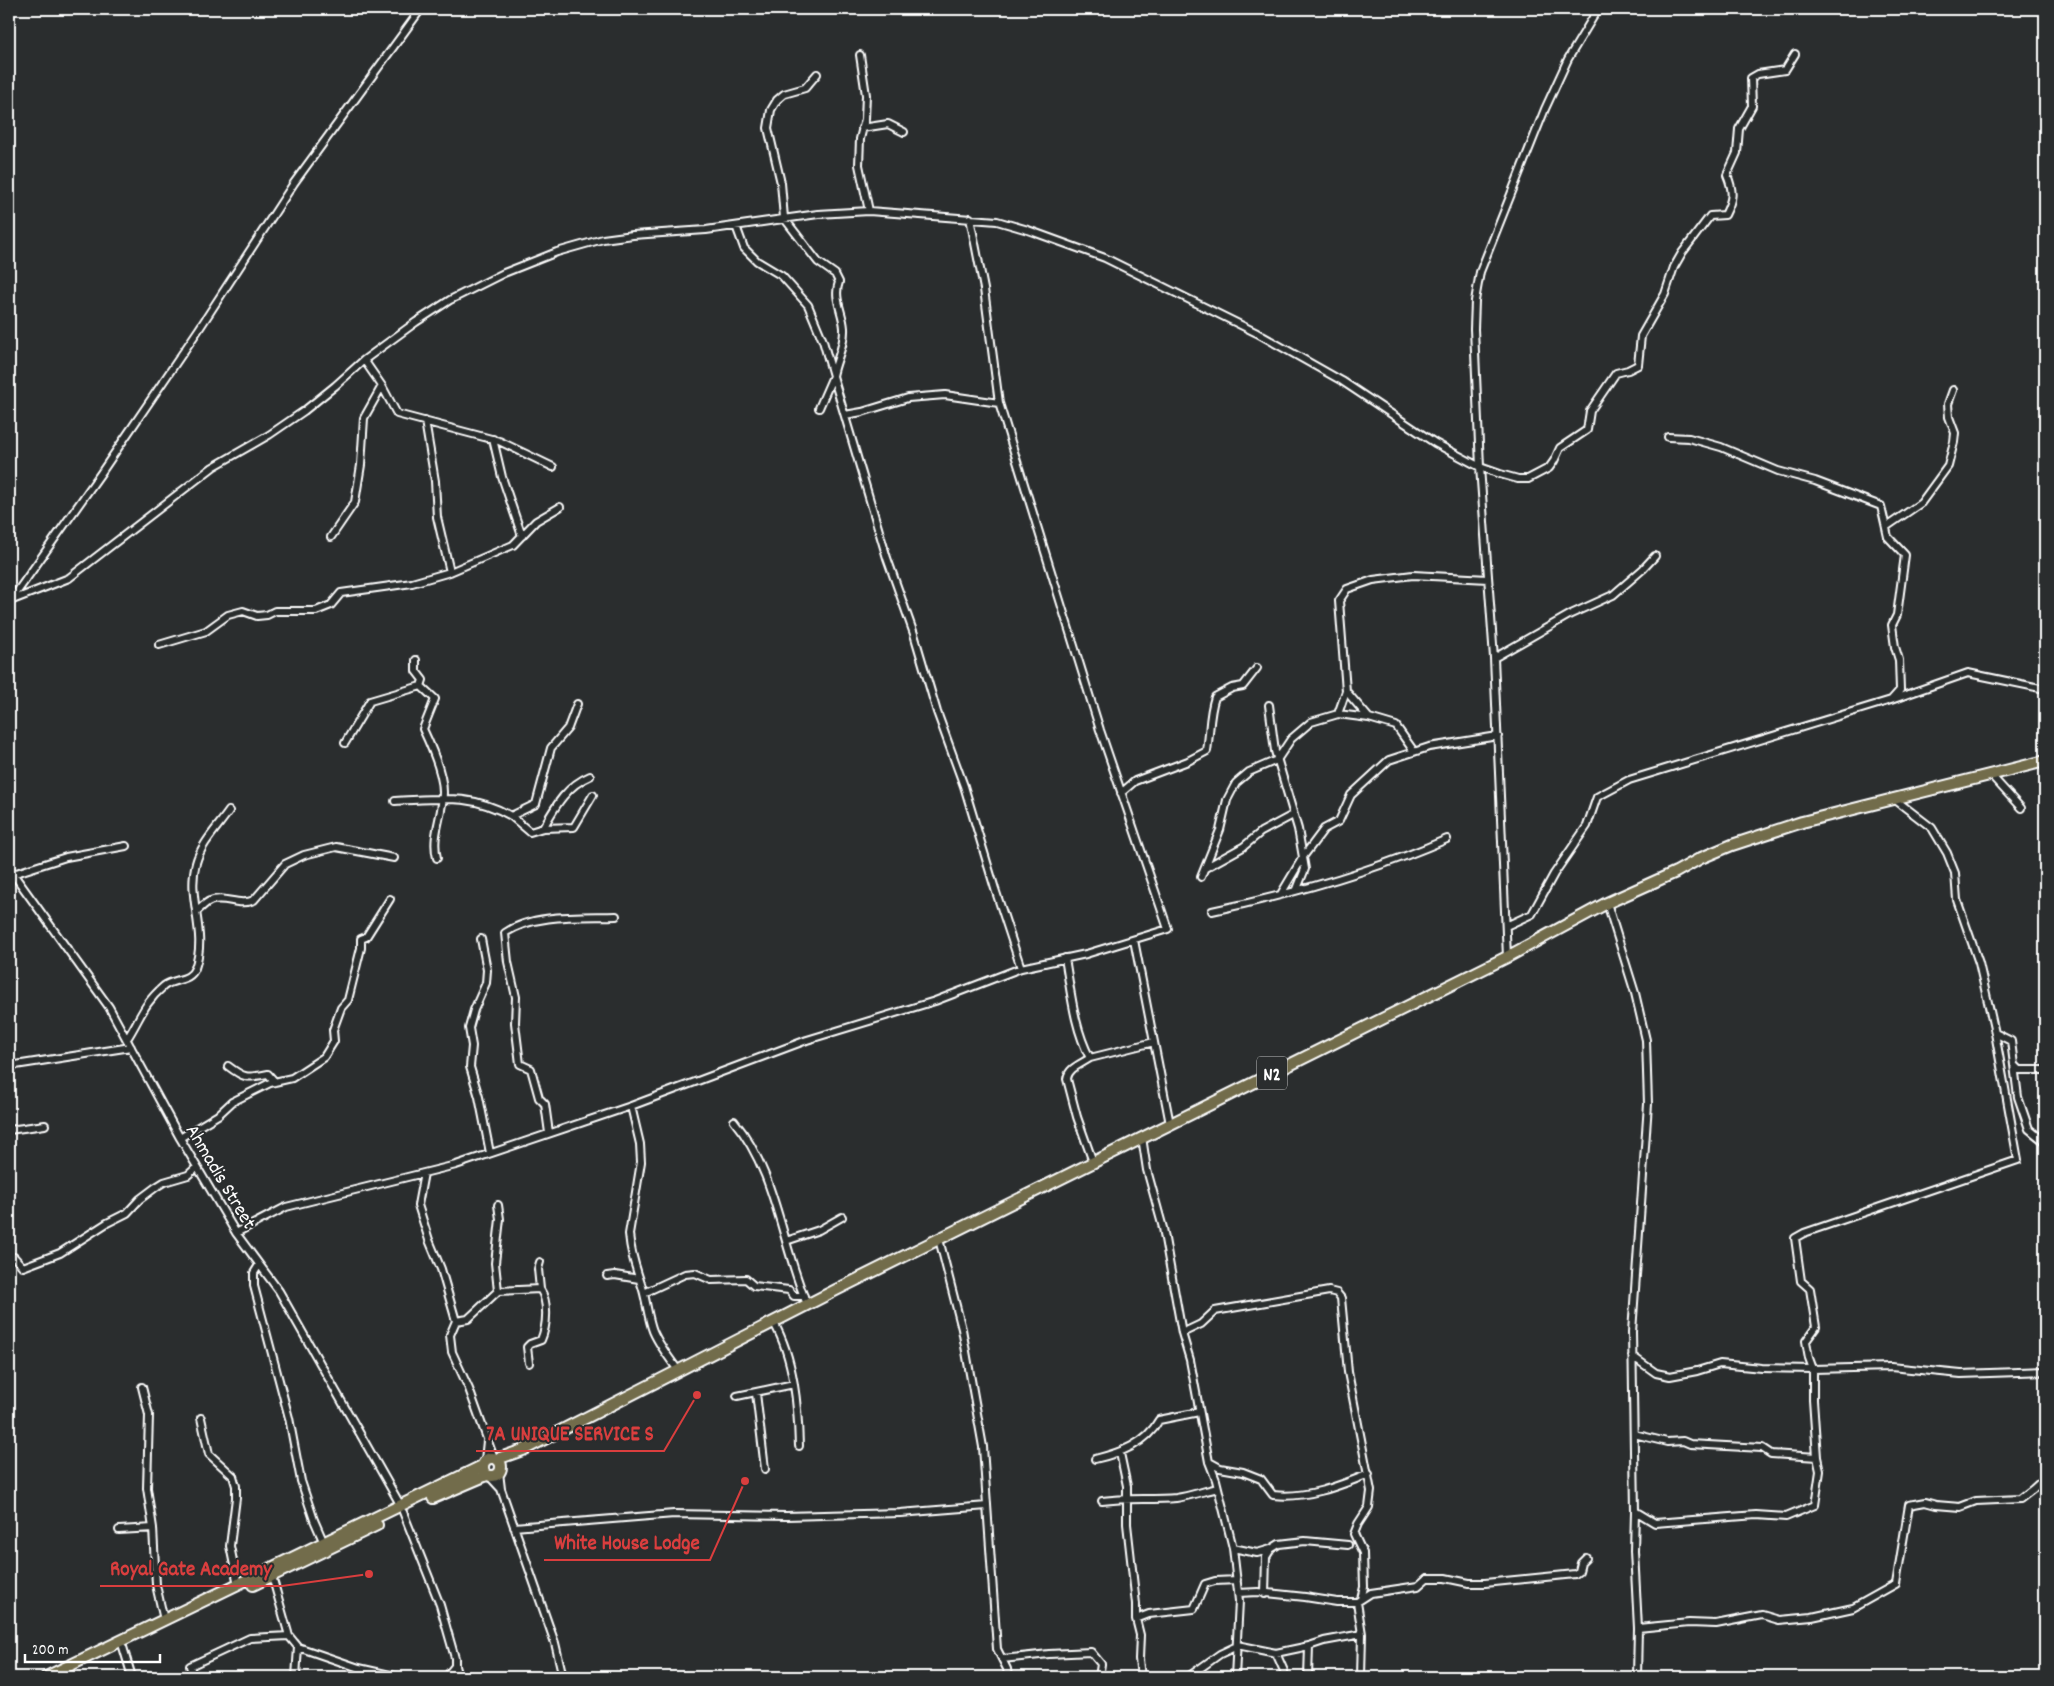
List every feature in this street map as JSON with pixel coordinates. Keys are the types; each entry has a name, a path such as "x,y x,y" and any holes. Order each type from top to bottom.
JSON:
{"highway":[{"name":"N2","path":"60,1677 164,1620 324,1543 492,1467 678,1370 774,1323 806,1300 939,1238 1094,1162 1507,957 1607,903 1676,872 1701,858 1732,845 1802,822 2045,761"},
{"name":"N2","path":"46,1677 272,1576 402,1509"}],"street":[{"path":"9,602 102,473 294,183 421,9"},
{"path":"1507,957 1494,658 1480,467 1474,329 1475,301 1480,272 1568,59 1598,9"},
{"path":"9,602 69,578 213,467 269,435 304,411 364,360 416,322 450,300 504,273 578,245 618,237 736,226 784,218 869,211 997,221 1028,230 1105,258 1265,338 1342,381 1434,443 1480,467 1518,479 1528,479 1549,468 1560,448 1587,430 1590,411 1616,373 1638,365 1641,336 1665,294 1682,253 1710,216 1725,215 1732,200 1731,185 1727,175 1737,153 1739,129 1752,106 1751,78 1758,74 1785,70 1795,54"},
{"path":"860,55 866,95 860,139 859,165 869,211"},
{"path":"817,74 805,88 784,94 777,100 771,110 768,128 781,183 784,218 818,262 835,274 839,282 836,289 844,327 843,346 836,360 833,376 819,408"},
{"path":"862,128 888,124 904,132"},
{"path":"236,1233 286,1207 456,1165 631,1106 807,1040 935,1001 1022,968 1134,940 1168,929 1121,793 998,403 984,289 970,218"},
{"path":"736,226 744,248 757,261 782,276 808,305 823,341 888,558 1022,968"},
{"path":"364,360 382,386 397,414 493,439 553,468"},
{"path":"331,537 355,502 361,465 364,418 382,386"},
{"path":"1886,527 1921,503 1948,466 1955,432 1949,417 1948,404 1953,390"},
{"path":"846,415 908,398 945,395 998,403"},
{"path":"425,421 435,480 437,517 450,572"},
{"path":"1668,436 1689,438 1721,447 1772,469 1815,481 1881,506 1888,537 1905,555 1897,615 1892,625 1899,660 1900,690 1891,700"},
{"path":"493,439 502,477 522,536"},
{"path":"159,645 206,631 228,615 243,611 257,616 267,615 275,611 316,611 331,605 342,594 412,582 450,572 512,545 536,521 560,507"},
{"path":"1494,658 1571,614 1613,595 1655,556"},
{"path":"1338,714 1346,691 1339,601 1347,589 1374,580 1414,574 1488,579"},
{"path":"416,660 416,671 423,680 421,686"},
{"path":"1121,793 1134,780 1188,761 1207,751 1210,734 1210,709 1215,697 1232,688 1243,686 1257,668"},
{"path":"1506,926 1532,914 1554,874 1587,826 1596,797 1629,780 1891,700 1968,673 2045,689"},
{"path":"345,743 370,701 421,686"},
{"path":"421,686 435,699 423,729 434,754 443,792 434,845 437,858"},
{"path":"1346,691 1370,718"},
{"path":"511,816 536,804 551,748 568,728 577,704"},
{"path":"1269,705 1277,760 1293,815 1305,869 1298,889"},
{"path":"1201,877 1220,830 1227,800 1236,783 1249,772 1277,760 1291,740 1311,722 1338,714 1370,718 1396,726 1413,750"},
{"path":"1281,894 1303,857 1324,829 1339,821 1351,795 1389,760 1413,750 1498,736"},
{"path":"1990,774 2021,808"},
{"path":"543,828 561,798 581,780 590,776"},
{"path":"395,801 458,798 492,805 511,816 530,832 543,828 574,827 593,796"},
{"path":"1635,1511 1656,1524 1756,1515 1786,1517 1815,1505 1820,1471 1817,1457 1813,1400 1813,1369 1806,1341 1816,1327 1810,1289 1801,1281 1795,1238 1804,1232 2018,1160 1995,1033 1979,963 1957,900 1955,873 1947,853 1932,828 1893,798"},
{"path":"127,1039 146,1003 165,985 190,976 195,969 201,944 193,876 196,860 229,811"},
{"path":"1205,868 1244,847 1261,832 1293,815"},
{"path":"1212,911 1281,894 1404,858 1447,839"},
{"path":"11,871 66,857 126,846"},
{"path":"196,911 210,901 221,899 248,903 254,900 285,864 328,849 336,847 394,858"},
{"name":"Ahmadis Street","path":"11,871 109,1007 197,1168 236,1233 279,1291 402,1509 440,1605 455,1658 458,1677"},
{"path":"180,1138 218,1115 232,1102 274,1082 292,1078 324,1057 334,1041 333,1030 341,1008 348,1000 361,948 361,939 366,937 390,899"},
{"path":"1607,903 1627,966 1646,1040 1648,1104 1632,1356 1634,1551 1638,1628 1637,1677"},
{"path":"550,1133 545,1104 539,1098 531,1069 520,1064 515,1023 516,997 508,962 505,933 512,928 546,920 575,916 616,916"},
{"path":"481,939 487,970 486,983 474,1010 469,1028 472,1046 470,1067 490,1154"},
{"path":"1134,940 1170,1124"},
{"path":"1065,958 1078,1028 1083,1045 1090,1058"},
{"path":"1995,1033 2011,1041 2018,1096 2029,1129 2045,1142"},
{"path":"1094,1162 1077,1117 1067,1079 1070,1070 1090,1058 1154,1042"},
{"path":"9,1066 132,1047"},
{"path":"228,1066 242,1076 254,1077 268,1074 274,1082"},
{"path":"2014,1066 2019,1070 2045,1070"},
{"path":"631,1106 640,1144 642,1162 629,1234 634,1265 644,1293 653,1331 678,1370"},
{"path":"734,1121 743,1132 763,1170 790,1258 806,1300"},
{"path":"9,1130 45,1125"},
{"path":"1142,1137 1147,1170 1163,1228 1182,1333 1190,1360 1209,1462 1218,1488 1233,1548 1238,1593 1235,1677"},
{"path":"14,1257 23,1267 60,1253 107,1223 127,1213 140,1199 164,1182 188,1175 197,1168"},
{"path":"424,1173 418,1205 441,1269 456,1321 450,1335 452,1352 469,1389 487,1440 492,1467 554,1643 563,1677"},
{"path":"498,1205 500,1219 495,1263 498,1290"},
{"path":"786,1241 819,1230 842,1217"},
{"path":"939,1238 962,1329 983,1447 997,1649 1008,1677"},
{"path":"529,1363 527,1347 541,1340 546,1323 544,1298 540,1289 538,1269 540,1262"},
{"path":"259,1264 254,1273 254,1286 289,1418 301,1481 324,1543"},
{"path":"644,1293 685,1274 695,1273 711,1280 724,1279 733,1281 746,1279 754,1286 789,1290 794,1296 806,1300"},
{"path":"607,1276 615,1275 639,1279"},
{"path":"456,1321 468,1319 498,1290 540,1289"},
{"path":"1182,1333 1201,1324 1215,1311 1329,1291 1337,1293 1341,1298 1348,1372 1371,1491 1369,1507 1354,1534 1363,1553 1364,1587 1359,1600 1362,1634 1361,1677"},
{"path":"774,1323 780,1334 798,1399 799,1446"},
{"path":"1632,1356 1656,1373 1670,1376 1720,1364 1762,1368 1813,1369 1891,1367 1960,1374 2045,1371"},
{"path":"737,1396 794,1384"},
{"path":"142,1387 149,1415 147,1488 153,1528 156,1585 164,1620"},
{"path":"756,1392 765,1469"},
{"path":"1095,1459 1120,1452 1153,1432 1159,1420 1199,1412"},
{"path":"201,1418 208,1454 233,1476 236,1486 230,1546 238,1585"},
{"path":"1634,1434 1668,1442 1683,1441 1690,1444 1762,1448 1771,1454 1817,1457"},
{"path":"1120,1452 1127,1486 1127,1524 1136,1619 1140,1636 1141,1677"},
{"path":"1209,1462 1220,1468 1243,1472 1261,1479 1273,1496 1292,1497 1348,1482 1369,1474"},
{"path":"492,1467 501,1489"},
{"path":"1638,1628 1689,1623 1716,1624 1762,1615 1779,1620 1812,1617 1853,1608 1896,1584 1909,1505 1925,1502 1960,1507 1976,1501 2020,1499 2045,1478"},
{"path":"1102,1501 1127,1498 1136,1500 1178,1498 1218,1488"},
{"path":"514,1527 674,1514 795,1516 900,1513 988,1506"},
{"path":"119,1530 153,1528"},
{"path":"1233,1548 1257,1553 1271,1549 1279,1544 1305,1541 1348,1545"},
{"path":"1265,1594 1266,1557 1271,1549"},
{"path":"1238,1593 1305,1597 1337,1602 1359,1600 1370,1593 1418,1586 1427,1578 1485,1583 1575,1574 1579,1571 1581,1562 1586,1558"},
{"path":"272,1576 289,1636 298,1647 359,1668 399,1677"},
{"path":"1136,1619 1149,1614 1194,1609 1205,1584 1215,1581 1236,1580"},
{"path":"1188,1677 1220,1654 1237,1645 1276,1653 1362,1634"},
{"path":"193,1677 190,1666 250,1638 289,1636"},
{"path":"122,1644 132,1677"},
{"path":"1308,1677 1309,1646"},
{"path":"296,1677 298,1647"},
{"path":"1002,1659 1028,1655 1091,1652 1100,1664 1099,1677"},
{"path":"1276,1653 1285,1677"},
{"path":"446,1677 455,1666"}],"place":[{"name":"7A UNIQUE SERVICE S","path":"697,1395"},
{"name":"White House Lodge","path":"745,1481"},
{"name":"Royal Gate Academy","path":"369,1574"}]}
